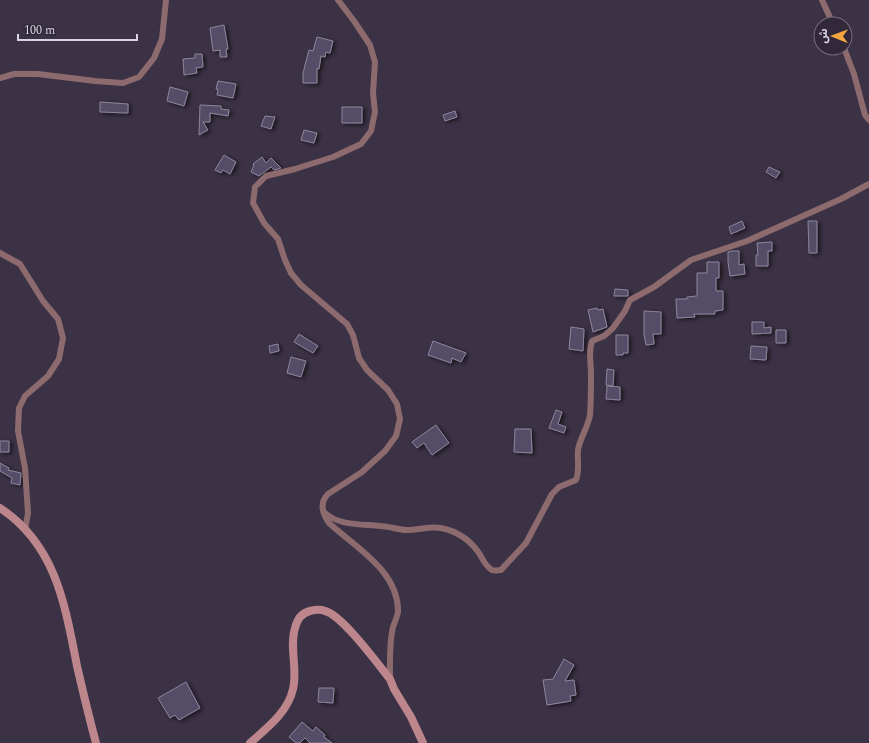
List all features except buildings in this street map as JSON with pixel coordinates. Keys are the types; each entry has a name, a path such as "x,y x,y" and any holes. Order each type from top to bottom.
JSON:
{"main road":[{"path":"0,508 17,521 25,530 47,560 56,580 64,601 85,706 96,743"},
{"path":"250,743 275,721 286,706 293,690 295,674 294,630 300,616 308,611 316,610 325,611 338,619 390,679 394,689 411,717 423,743"}],"street":[{"path":"0,78 14,74 38,74 123,83 139,76 154,58 162,39 166,0"},
{"path":"338,0 370,45 375,62 373,93 375,112 371,131 361,144 333,157 266,176 255,187 253,203 264,223 278,239 291,273 301,285 347,324 353,335 359,358 366,370 388,390 397,404 400,419 396,436 385,451 362,472 328,494 323,502 323,511 328,523 373,559 388,578 394,590 398,611 392,639 390,679"},
{"path":"822,0 829,16"},
{"path":"847,56 854,74 865,115 869,120"},
{"path":"323,511 329,517 358,525 381,526 407,530 434,527 444,529 454,533 468,542 477,551 490,569 501,570 526,543 552,494 559,487 576,480 579,474 579,445 587,427 590,415 591,373 589,350 592,341 604,336 613,328 625,311 630,300 654,287 691,260 747,241 841,199 869,184"},
{"path":"0,253 20,264 43,301 58,319 63,338 59,359 48,376 25,396 19,408 18,431 25,468 28,513 25,530"}]}
